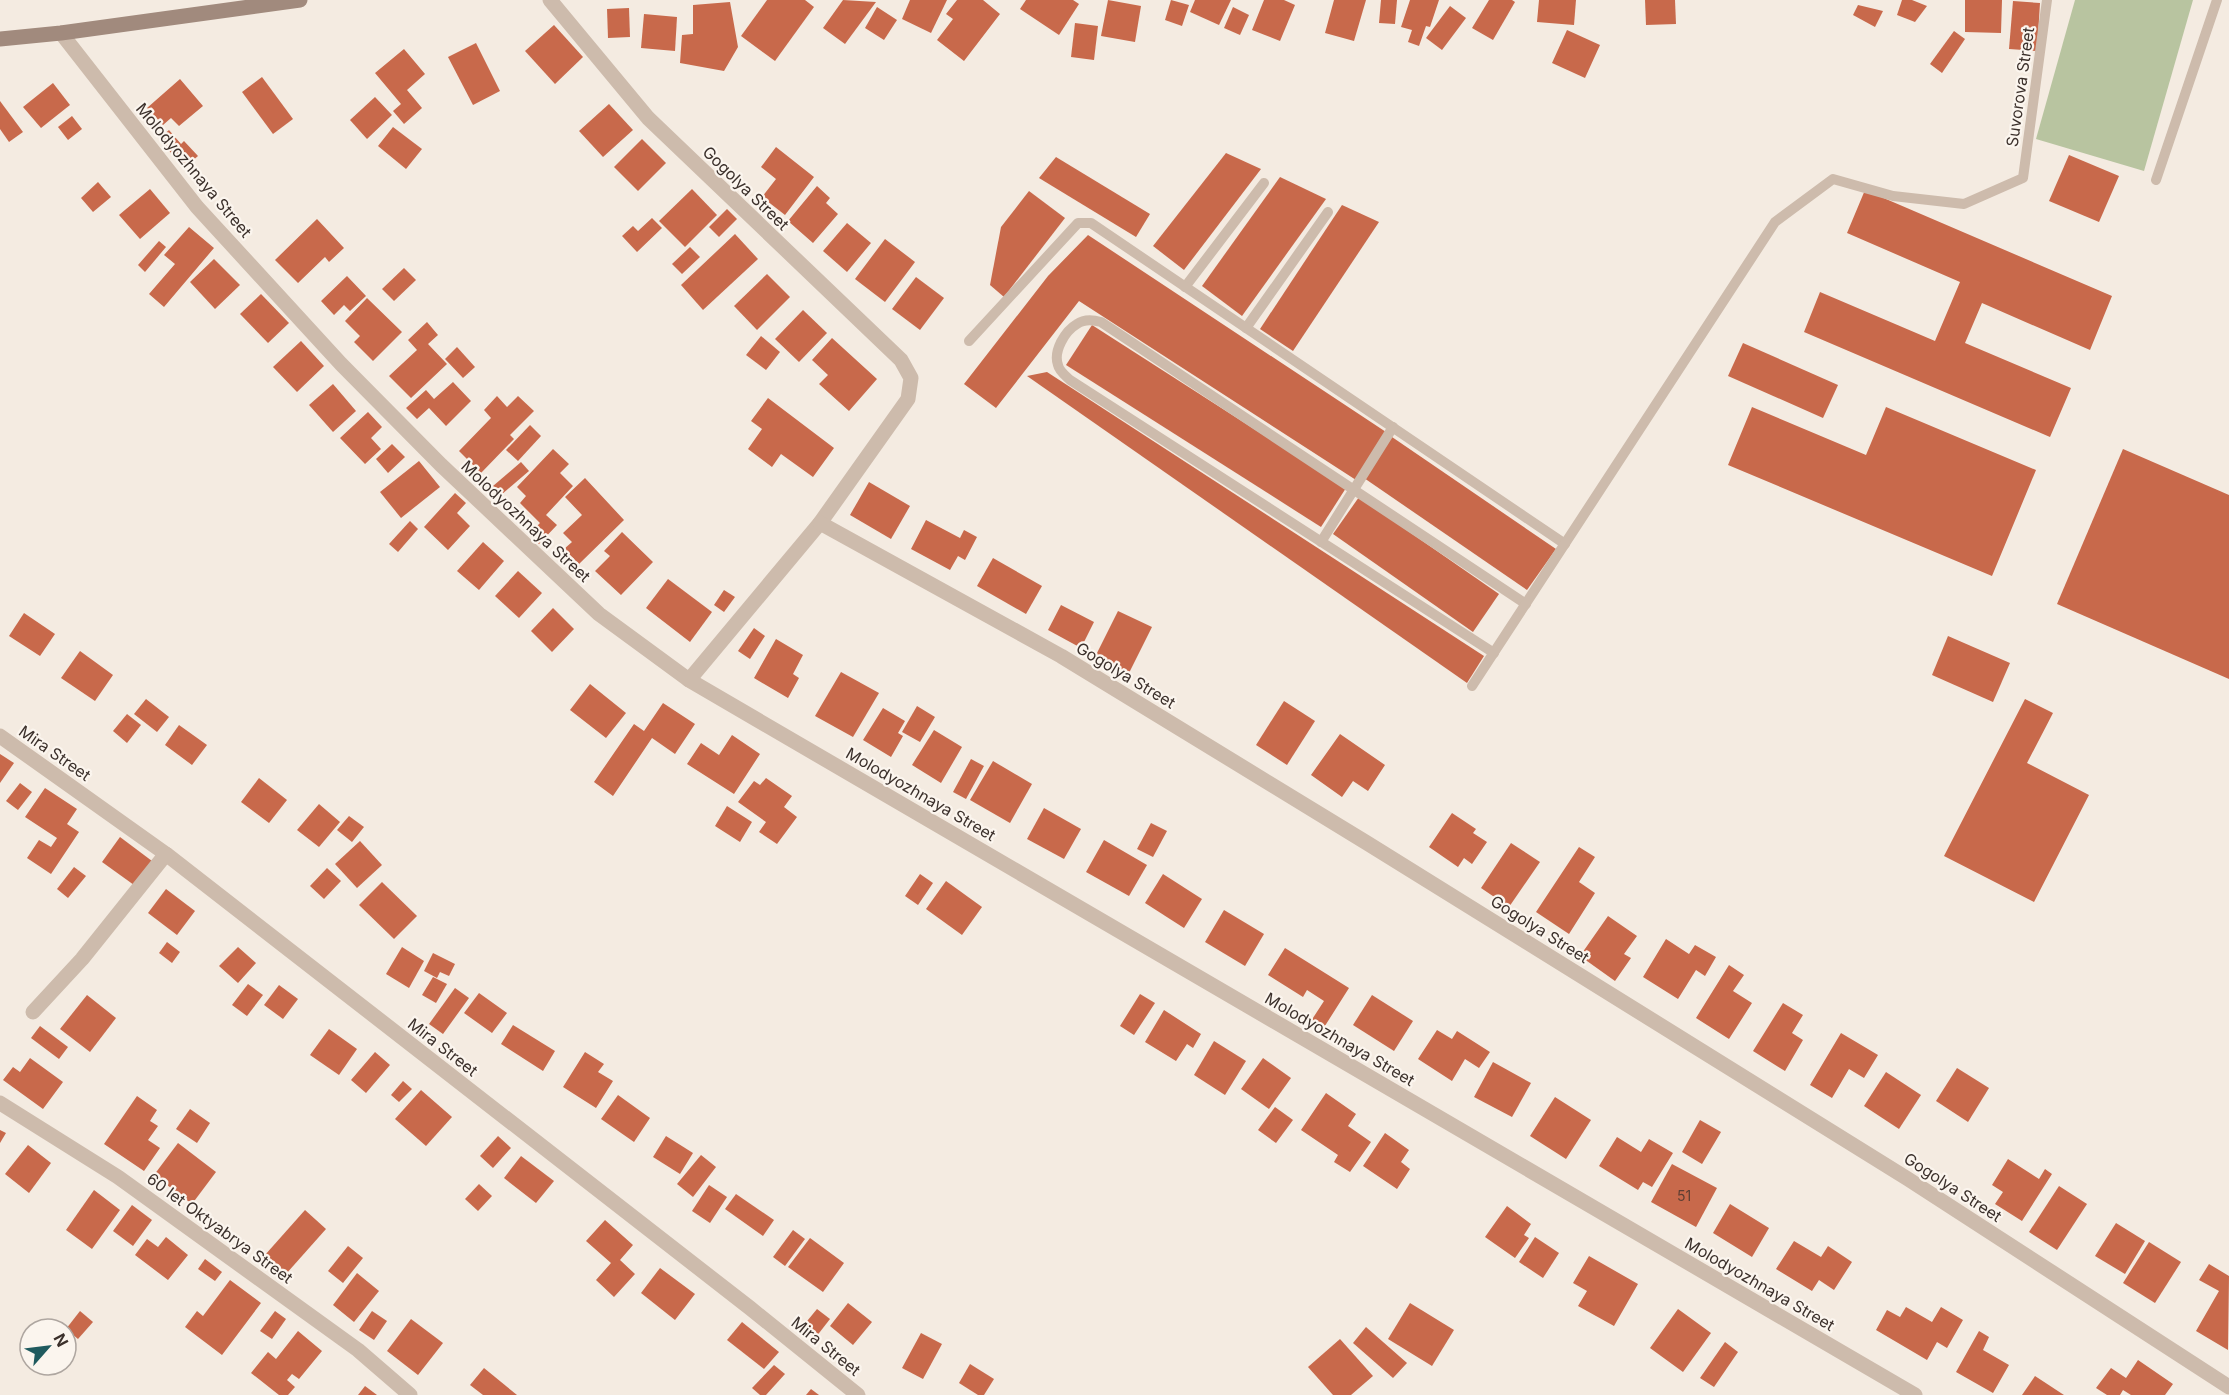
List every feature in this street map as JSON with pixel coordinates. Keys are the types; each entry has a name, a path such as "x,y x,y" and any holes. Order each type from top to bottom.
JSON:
{"main road":[{"path":"0,39 61,33 300,0"}],"street":[{"name":"Gogolya Street","path":"550,0 648,118 901,360 911,378 908,399 820,523 1061,656 1357,837 1898,1172 2229,1387"},
{"name":"Molodyozhnaya Street","path":"61,33 197,207 341,364 441,465 599,614 689,680 1915,1395"},
{"path":"689,680 820,523"},
{"name":"Mira Street","path":"0,736 166,854 750,1308 858,1395"},
{"path":"33,1012 82,959 166,854"},
{"name":"60 let Oktyabrya Street","path":"0,1102 118,1178 358,1350 410,1395"}],"lane":[{"name":"Suvorova Street","path":"1565,544 1775,222 1833,179 1893,196 1964,204 2022,178 2047,0"},
{"path":"2156,180 2217,0"},
{"path":"1185,287 1264,183"},
{"path":"1246,328 1328,212"},
{"path":"969,341 1078,223 1092,223 1565,544 1472,686"},
{"path":"1494,653 1070,380 1058,368 1056,357 1059,344 1077,324 1091,320 1101,322 1526,604"},
{"path":"1321,542 1393,428"}],"green space":[{"path":"2075,0 2193,0 2144,171 2036,139"}],"building":[{"path":"767,0 805,0 814,7 775,61 741,36"},
{"path":"843,0 876,2 845,44 823,28"},
{"path":"910,0 947,0 931,33 902,19"},
{"path":"957,0 983,0 1000,14 964,61 937,40 953,19 946,14"},
{"path":"1026,0 1073,0 1079,4 1059,35 1020,9"},
{"path":"1108,0 1141,6 1135,42 1101,36"},
{"path":"1171,0 1189,5 1182,26 1165,20"},
{"path":"1195,0 1231,0 1219,25 1190,12"},
{"path":"1264,0 1284,0 1295,5 1280,41 1252,30"},
{"path":"1334,0 1366,0 1354,41 1325,33"},
{"path":"1381,0 1397,0 1395,24 1379,23"},
{"path":"1410,0 1439,0 1430,27 1426,26 1419,46 1408,42 1412,30 1401,27"},
{"path":"1489,0 1515,2 1493,40 1472,28"},
{"path":"1539,0 1576,0 1574,25 1537,22"},
{"path":"1645,0 1675,0 1676,24 1646,25"},
{"path":"1902,0 1912,0 1927,6 1915,22 1897,15"},
{"path":"1965,0 2002,0 2001,33 1965,32"},
{"path":"2013,1 2040,3 2037,51 2009,49"},
{"path":"730,2 738,47 724,71 680,63 682,35 693,34 693,5"},
{"path":"1858,5 1883,11 1875,27 1853,15"},
{"path":"1450,6 1466,18 1442,50 1426,38"},
{"path":"877,7 897,20 884,40 865,28"},
{"path":"1233,7 1249,15 1240,35 1224,28"},
{"path":"629,8 630,37 608,38 607,9"},
{"path":"644,14 677,17 675,51 641,48"},
{"path":"1075,23 1098,26 1094,60 1071,57"},
{"path":"554,25 583,57 555,84 525,51"},
{"path":"1567,30 1600,45 1585,78 1552,63"},
{"path":"1954,31 1965,39 1942,73 1930,64"},
{"path":"476,43 500,91 473,105 448,57"},
{"path":"404,49 425,74 407,90 422,108 404,124 393,111 401,104 375,73"},
{"path":"262,77 293,119 273,134 242,92"},
{"path":"180,79 203,106 179,126 171,118 163,125 147,108"},
{"path":"53,83 70,105 41,128 23,107"},
{"path":"375,97 392,115 367,139 350,120"},
{"path":"0,101 23,132 9,142 0,129"},
{"path":"609,104 633,130 603,157 579,131"},
{"path":"72,116 82,129 68,140 58,127"},
{"path":"393,127 422,149 406,169 378,146"},
{"path":"169,130 181,144 184,141 198,156 184,168 159,139"},
{"path":"642,139 666,163 638,191 614,167"},
{"path":"776,147 814,177 785,215 762,197 776,179 761,167"},
{"path":"1226,153 1261,169 1184,270 1153,246"},
{"path":"2069,155 2119,176 2099,222 2049,201"},
{"path":"1056,157 1150,214 1136,237 1039,178"},
{"path":"1280,177 1326,199 1242,316 1202,286"},
{"path":"98,182 111,197 93,212 81,198"},
{"path":"817,186 830,198 826,203 838,214 813,243 788,221"},
{"path":"150,189 170,213 140,239 119,215"},
{"path":"692,189 717,215 685,247 659,221"},
{"path":"1865,190 2112,296 2090,350 1982,303 1965,343 2071,388 2050,437 1804,332 1820,292 1935,341 1960,282 1847,233"},
{"path":"1029,191 1065,218 1004,297 990,285 1001,227"},
{"path":"1342,205 1379,222 1293,351 1260,329"},
{"path":"727,209 737,219 719,237 709,227"},
{"path":"652,218 662,228 637,252 622,236 633,226 638,231"},
{"path":"317,219 344,248 329,262 325,257 298,283 275,260"},
{"path":"847,223 871,243 847,272 823,251"},
{"path":"189,227 214,248 164,307 149,294 175,264 164,255"},
{"path":"735,234 758,259 703,310 681,285"},
{"path":"1088,235 1386,432 1356,480 1079,301 996,408 964,384 1048,276"},
{"path":"885,239 915,262 885,302 855,279"},
{"path":"159,241 166,247 145,272 138,265"},
{"path":"690,247 700,257 682,274 672,264"},
{"path":"214,259 240,285 215,309 190,282"},
{"path":"404,268 416,280 394,301 382,289"},
{"path":"767,274 790,297 757,330 734,306"},
{"path":"347,276 366,296 350,311 344,305 334,315 321,301"},
{"path":"916,277 944,298 920,330 892,309"},
{"path":"261,294 289,323 268,343 240,314"},
{"path":"367,298 402,332 373,361 354,342 360,336 345,321"},
{"path":"803,310 827,333 799,362 775,339"},
{"path":"427,322 438,335 428,344 447,364 411,398 389,376 417,350 408,340"},
{"path":"1092,325 1346,488 1321,527 1066,365"},
{"path":"761,336 780,352 766,370 746,355"},
{"path":"832,338 877,379 849,411 819,384 828,375 812,360"},
{"path":"301,341 324,366 297,392 273,367"},
{"path":"1743,343 1838,385 1823,418 1728,376"},
{"path":"457,347 475,367 463,378 445,359"},
{"path":"1047,372 1484,656 1467,683 1027,376"},
{"path":"453,382 471,401 446,426 429,408 417,419 406,408 426,390 434,399"},
{"path":"333,384 356,411 333,432 309,405"},
{"path":"497,396 507,407 518,396 534,411 510,435 514,439 481,473 459,451 491,418 484,410"},
{"path":"768,398 834,448 813,477 781,454 772,467 748,449 762,429 751,421"},
{"path":"1752,407 1866,455 1886,407 2036,470 1992,576 1728,465"},
{"path":"368,412 382,427 371,438 381,449 365,464 340,438"},
{"path":"530,425 541,436 518,461 506,450"},
{"path":"1392,437 1556,549 1527,590 1364,478"},
{"path":"392,444 405,457 388,473 376,459"},
{"path":"553,449 569,464 560,473 573,486 546,515 557,525 539,544 529,534 540,523 520,503 526,496 517,487"},
{"path":"2123,449 2229,495 2229,679 2057,604"},
{"path":"419,461 440,487 401,518 380,492"},
{"path":"521,462 529,471 501,495 493,486"},
{"path":"585,478 624,520 579,564 564,549 572,542 563,533 582,515 565,497"},
{"path":"869,482 910,506 891,539 850,515"},
{"path":"455,493 466,503 457,513 470,526 448,550 424,527"},
{"path":"1359,497 1499,594 1473,632 1333,534"},
{"path":"926,520 960,538 964,530 977,537 965,560 958,556 950,570 911,549"},
{"path":"410,521 418,529 398,552 389,544"},
{"path":"622,532 653,562 621,595 595,571 610,556 604,551"},
{"path":"483,542 504,561 479,590 457,571"},
{"path":"993,558 1042,586 1026,614 977,586"},
{"path":"518,571 542,593 519,618 495,596"},
{"path":"668,579 712,612 690,642 646,608"},
{"path":"724,590 735,597 724,612 714,605"},
{"path":"1061,605 1094,622 1081,648 1048,630"},
{"path":"553,608 574,629 552,652 531,631"},
{"path":"1118,611 1152,627 1129,673 1095,657"},
{"path":"24,613 55,634 40,656 9,636"},
{"path":"754,628 765,636 750,659 738,651"},
{"path":"1948,636 2010,663 1993,702 1932,675"},
{"path":"776,639 803,655 793,674 799,678 788,698 754,678"},
{"path":"80,651 113,675 95,701 61,678"},
{"path":"841,672 879,693 853,737 815,716"},
{"path":"590,684 626,713 606,738 570,710"},
{"path":"146,699 169,717 157,732 134,714"},
{"path":"2025,699 2053,713 2027,763 2089,795 2034,902 1944,856"},
{"path":"1284,701 1315,721 1287,765 1256,745"},
{"path":"663,703 695,724 675,754 652,738 613,796 594,782 634,724 644,731"},
{"path":"917,706 935,717 920,742 902,732"},
{"path":"883,708 905,721 898,733 903,736 891,757 863,740"},
{"path":"127,714 141,725 127,743 113,731"},
{"path":"179,725 207,745 192,765 165,745"},
{"path":"934,730 962,747 941,783 912,765"},
{"path":"1340,734 1385,765 1368,791 1353,781 1342,797 1311,775"},
{"path":"732,735 760,754 734,794 687,764 701,743 719,755"},
{"path":"0,754 14,763 0,783"},
{"path":"971,759 984,766 966,799 953,792"},
{"path":"993,761 1032,784 1010,823 970,800"},
{"path":"259,778 287,800 269,823 241,802"},
{"path":"766,778 792,796 784,807 797,817 777,844 759,832 766,822 738,802 754,781 760,785"},
{"path":"20,783 32,792 18,810 6,801"},
{"path":"45,788 77,809 67,824 79,832 51,874 27,858 39,840 51,847 57,838 25,817"},
{"path":"319,804 340,822 319,847 297,830"},
{"path":"727,806 752,822 740,842 715,826"},
{"path":"1044,808 1081,829 1064,859 1027,839"},
{"path":"1452,813 1476,829 1473,833 1487,842 1472,864 1464,858 1458,867 1429,847"},
{"path":"349,816 364,827 352,842 337,830"},
{"path":"1151,823 1167,831 1153,857 1137,849"},
{"path":"120,837 152,861 134,885 102,862"},
{"path":"1104,840 1147,865 1129,896 1086,872"},
{"path":"360,841 382,865 357,888 335,864"},
{"path":"1511,843 1540,862 1509,907 1481,888"},
{"path":"1579,847 1595,857 1579,882 1595,893 1569,934 1536,912"},
{"path":"74,867 86,876 68,898 57,889"},
{"path":"327,868 341,881 324,899 310,886"},
{"path":"920,874 933,883 918,905 905,896"},
{"path":"1163,874 1202,899 1184,928 1145,903"},
{"path":"946,881 982,907 962,935 926,909"},
{"path":"382,882 417,916 394,939 359,905"},
{"path":"166,889 195,911 177,935 148,913"},
{"path":"1224,910 1264,934 1245,966 1205,942"},
{"path":"1608,916 1637,936 1624,954 1631,958 1615,981 1580,956"},
{"path":"1666,939 1689,954 1695,945 1716,957 1705,976 1696,970 1678,999 1643,977"},
{"path":"167,942 180,952 172,963 159,953"},
{"path":"238,947 256,963 238,983 219,966"},
{"path":"402,947 424,961 409,988 386,974"},
{"path":"1285,948 1349,988 1323,1029 1311,1021 1324,1001 1307,990 1303,997 1268,975"},
{"path":"433,953 455,964 449,976 440,972 437,978 424,971"},
{"path":"1729,965 1744,975 1733,991 1752,1003 1729,1039 1696,1018"},
{"path":"433,977 447,984 436,1003 422,995"},
{"path":"248,984 263,995 247,1016 232,1005"},
{"path":"279,985 298,999 283,1019 264,1005"},
{"path":"455,988 469,998 443,1034 429,1024"},
{"path":"479,993 507,1013 492,1033 464,1013"},
{"path":"1140,994 1155,1003 1134,1035 1120,1026"},
{"path":"87,995 116,1018 90,1052 60,1029"},
{"path":"1372,995 1413,1021 1394,1051 1353,1025"},
{"path":"1783,1003 1803,1015 1792,1033 1803,1040 1785,1071 1753,1051"},
{"path":"1164,1010 1201,1034 1193,1048 1187,1044 1176,1061 1145,1042"},
{"path":"513,1025 555,1051 543,1071 501,1044"},
{"path":"40,1026 68,1047 59,1059 31,1038"},
{"path":"329,1029 357,1049 339,1075 310,1055"},
{"path":"1437,1030 1452,1039 1457,1031 1490,1052 1479,1068 1465,1059 1452,1081 1418,1059"},
{"path":"1841,1033 1878,1055 1864,1078 1849,1069 1832,1098 1810,1085"},
{"path":"1214,1041 1246,1061 1225,1095 1194,1075"},
{"path":"375,1052 390,1065 366,1093 351,1080"},
{"path":"585,1052 604,1064 598,1072 613,1081 596,1108 563,1087"},
{"path":"30,1058 63,1082 43,1109 3,1080 13,1067 20,1072"},
{"path":"1263,1058 1291,1078 1269,1109 1241,1089"},
{"path":"1493,1062 1531,1083 1512,1117 1474,1097"},
{"path":"1957,1068 1989,1088 1968,1122 1936,1101"},
{"path":"1886,1072 1921,1095 1899,1129 1864,1106"},
{"path":"403,1081 412,1089 399,1102 391,1095"},
{"path":"421,1090 452,1117 426,1146 395,1119"},
{"path":"1326,1093 1356,1114 1348,1126 1371,1142 1350,1172 1334,1162 1338,1155 1301,1130"},
{"path":"618,1095 650,1118 634,1142 601,1119"},
{"path":"137,1096 157,1110 150,1121 158,1126 148,1140 160,1148 144,1171 104,1144"},
{"path":"1555,1097 1591,1120 1566,1159 1530,1136"},
{"path":"1275,1107 1293,1120 1276,1143 1258,1130"},
{"path":"190,1109 210,1123 197,1143 176,1129"},
{"path":"1700,1120 1721,1132 1702,1164 1682,1152"},
{"path":"0,1130 6,1133 0,1143"},
{"path":"1385,1133 1409,1150 1401,1162 1410,1169 1397,1189 1363,1166"},
{"path":"498,1136 511,1148 493,1168 480,1156"},
{"path":"666,1136 693,1153 680,1174 653,1157"},
{"path":"1617,1137 1641,1152 1649,1139 1673,1153 1652,1187 1643,1182 1638,1190 1599,1166"},
{"path":"178,1143 216,1172 192,1204 154,1175"},
{"path":"28,1145 51,1163 29,1193 5,1174"},
{"path":"701,1155 716,1167 693,1197 677,1184"},
{"path":"521,1156 554,1181 536,1203 504,1178"},
{"path":"2008,1159 2039,1179 2045,1169 2052,1174 2022,1221 1995,1204 2003,1192 1992,1185"},
{"path":"1672,1164 1717,1188 1696,1227 1651,1202"},
{"path":"479,1184 492,1196 478,1211 465,1199"},
{"path":"709,1185 727,1197 710,1223 692,1211"},
{"path":"2059,1186 2087,1204 2057,1250 2029,1232"},
{"path":"94,1190 120,1210 92,1249 66,1230"},
{"path":"736,1194 774,1220 763,1236 725,1209"},
{"path":"1730,1204 1769,1228 1752,1257 1713,1233"},
{"path":"132,1205 152,1220 133,1246 113,1231"},
{"path":"1507,1206 1531,1224 1524,1235 1529,1238 1515,1258 1485,1237"},
{"path":"305,1210 326,1229 286,1274 265,1255"},
{"path":"605,1220 633,1245 620,1260 635,1274 614,1297 596,1280 611,1263 586,1241"},
{"path":"2116,1223 2145,1241 2125,1274 2095,1256"},
{"path":"793,1230 805,1239 785,1266 773,1257"},
{"path":"166,1237 188,1255 168,1280 135,1255 147,1239 158,1247"},
{"path":"1535,1237 1559,1253 1543,1278 1519,1262"},
{"path":"810,1238 844,1263 823,1292 788,1267"},
{"path":"1794,1241 1821,1257 1828,1246 1852,1262 1834,1290 1819,1280 1812,1291 1776,1269"},
{"path":"2149,1242 2181,1262 2155,1303 2123,1283"},
{"path":"348,1246 363,1258 343,1283 328,1271"},
{"path":"1589,1256 1638,1284 1614,1326 1578,1306 1587,1291 1573,1283"},
{"path":"205,1259 222,1272 215,1281 198,1269"},
{"path":"2209,1264 2229,1276 2228,1350 2196,1331 2219,1291 2199,1280"},
{"path":"660,1268 695,1294 675,1320 641,1293"},
{"path":"357,1273 379,1291 354,1322 333,1305"},
{"path":"230,1280 261,1303 222,1355 185,1327 197,1311 203,1316"},
{"path":"848,1303 872,1322 853,1345 830,1326"},
{"path":"1410,1303 1454,1330 1432,1366 1388,1339"},
{"path":"1906,1307 1932,1322 1941,1307 1963,1320 1947,1348 1937,1342 1927,1360 1876,1330 1887,1310 1900,1317"},
{"path":"817,1309 830,1319 816,1337 803,1326"},
{"path":"1678,1309 1711,1333 1683,1372 1650,1348"},
{"path":"80,1311 93,1322 78,1339 78,1317 75,1317"},
{"path":"275,1311 286,1319 272,1339 260,1331"},
{"path":"372,1311 387,1321 374,1340 359,1330"},
{"path":"411,1319 443,1343 418,1375 387,1351"},
{"path":"742,1322 779,1352 764,1369 727,1340"},
{"path":"1366,1327 1407,1363 1393,1378 1353,1343"},
{"path":"298,1331 322,1351 299,1379 292,1374 287,1380 295,1387 288,1395 279,1395 251,1373 268,1352 276,1359"},
{"path":"1979,1331 1989,1337 1983,1350 2009,1365 1993,1393 1956,1372"},
{"path":"921,1333 942,1344 923,1379 902,1368"},
{"path":"1340,1339 1373,1376 1351,1395 1333,1395 1308,1367"},
{"path":"1725,1342 1738,1352 1714,1387 1700,1378"},
{"path":"2138,1360 2173,1384 2165,1395 2131,1395 2123,1390 2120,1395 2107,1395 2096,1388 2111,1368 2126,1378"},
{"path":"970,1364 994,1379 984,1395 978,1395 959,1383"},
{"path":"774,1365 785,1374 766,1395 760,1395 752,1388"},
{"path":"484,1368 517,1395 483,1395 470,1385"},
{"path":"2035,1376 2064,1395 2022,1395"},
{"path":"365,1386 377,1395 358,1395"},
{"path":"811,1389 819,1395 806,1395"}]}
